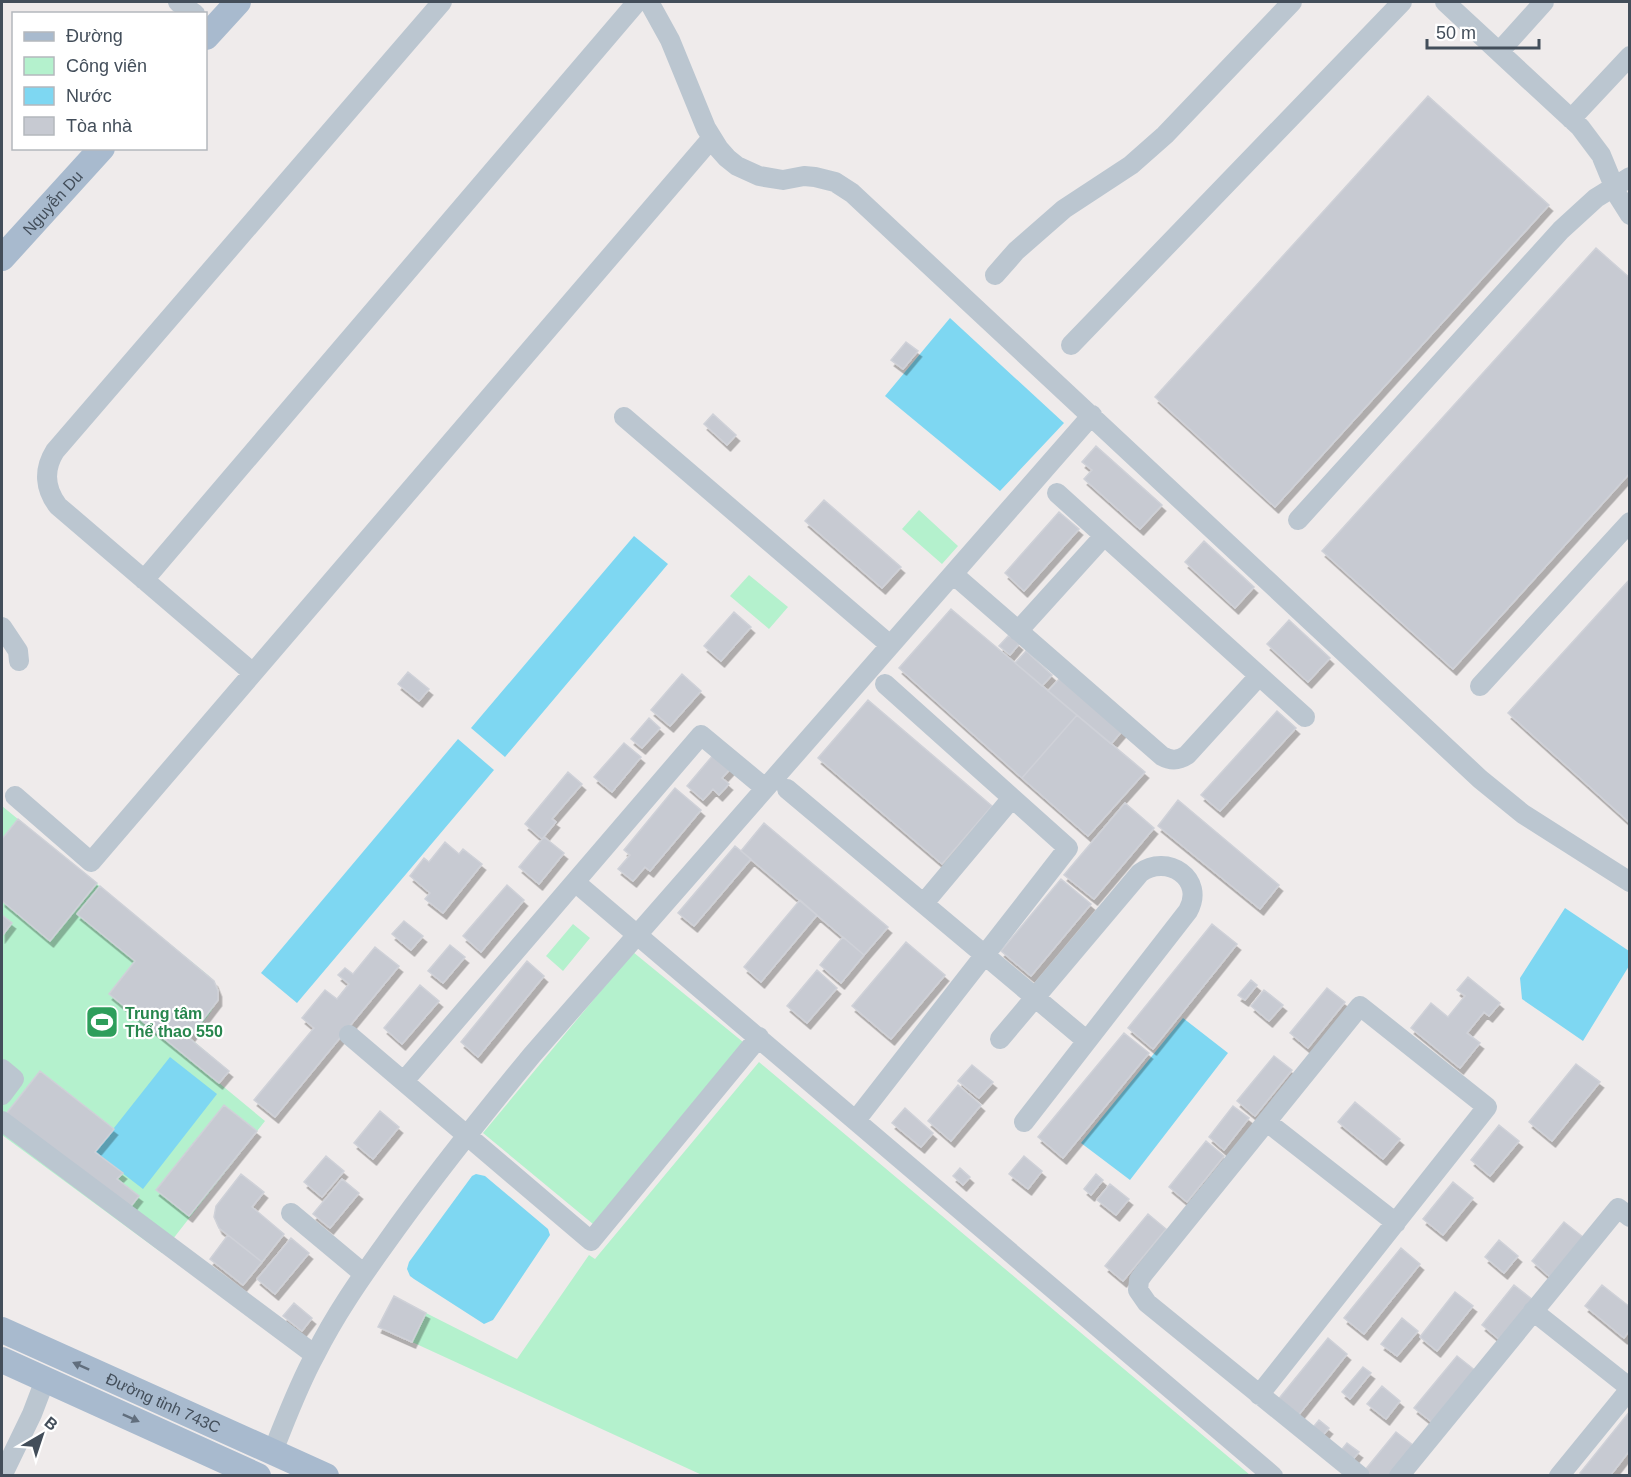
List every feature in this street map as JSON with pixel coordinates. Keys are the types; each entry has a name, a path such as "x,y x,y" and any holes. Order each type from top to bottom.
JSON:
{"main road":[{"path":"207,24 238,2"},
{"name":"Nguyễn Du","path":"2,258 100,150"},
{"name":"Đường tỉnh 743C","path":"2,1330 326,1476"},
{"name":"Đường tỉnh 743C","path":"2,1360 258,1476"},
{"path":"263,1476 273,1451"}],"street":[{"path":"178,2 190,12"},
{"path":"253,673 58,506 49,490 47,472 51,458 442,2"},
{"path":"144,579 637,2"},
{"path":"649,2 670,40 711,139 723,154 737,166 759,176 783,180 804,176 815,177 835,182 852,193 1480,779 1522,814 1629,882"},
{"path":"995,275 1016,251 1048,223 1082,197 1131,165 1166,135 1292,2"},
{"path":"1071,345 1402,2"},
{"path":"1445,2 1591,140 1622,181 1629,215"},
{"path":"1499,52 1544,2"},
{"path":"1571,119 1629,56"},
{"path":"15,796 91,862 711,139"},
{"path":"1298,520 1578,212 1622,181"},
{"path":"273,1451 315,1355 337,1316 364,1274 466,1135 637,934 1092,415"},
{"path":"624,417 890,645"},
{"path":"1057,493 1305,717"},
{"path":"1480,686 1629,522"},
{"path":"1018,631 1104,536"},
{"path":"953,574 1162,756 1171,760 1187,755 1259,676"},
{"path":"2,627 18,651 19,661"},
{"path":"856,1120 1068,848 885,684"},
{"path":"404,1082 701,735 765,788"},
{"path":"787,789 1087,1041"},
{"path":"924,903 1012,798"},
{"path":"1000,1039 1140,873 1146,868 1157,865 1170,867 1187,879 1193,892 1188,911 1024,1122"},
{"path":"575,882 1274,1476"},
{"path":"1259,1395 1487,1107 1360,1006 1144,1273 1138,1284 1140,1295 1147,1303 1259,1395 1360,1476"},
{"path":"349,1035 591,1241 759,1037"},
{"path":"2,1069 14,1079 2,1095"},
{"path":"2,1121 315,1355"},
{"path":"1267,1122 1396,1223"},
{"path":"1399,1476 1618,1208 1629,1217"},
{"path":"291,1213 364,1274"},
{"path":"1533,1311 1629,1388 1559,1476"},
{"path":"2,1476 32,1414 45,1380"}],"green space":[{"path":"919,510 958,546 942,564 902,529"},
{"path":"749,575 788,607 769,629 730,596"},
{"name":"Trung tâm Thể thao 550","path":"2,806 209,976 215,984 216,1001 208,1016 190,1038 229,1071 219,1083 265,1121 162,1253 2,1135"},
{"path":"573,924 590,938 563,971 546,956"},
{"path":"633,952 743,1042 593,1224 483,1133"},
{"path":"759,1062 1250,1475 702,1475 412,1342 426,1313 517,1359 589,1255 595,1259"}],"water":[{"path":"950,318 1064,423 1000,491 885,396"},
{"path":"634,536 668,564 505,757 471,728"},
{"path":"458,739 494,770 297,1003 261,973"},
{"path":"1565,908 1629,951 1629,966 1583,1041 1522,999 1520,978"},
{"path":"1183,1018 1228,1053 1130,1180 1081,1143"},
{"path":"170,1057 217,1094 143,1189 95,1152"},
{"path":"476,1174 485,1176 548,1229 550,1235 493,1320 484,1324 414,1279 407,1269 409,1262 472,1176"}],"building":[{"path":"1428,96 1549,205 1275,507 1155,397"},
{"path":"1596,248 1630,278 1630,473 1453,669 1322,551"},
{"path":"906,342 918,351 903,369 891,360"},
{"path":"713,414 736,435 727,445 704,424"},
{"path":"1096,446 1162,505 1140,529 1084,479 1092,470 1082,462"},
{"path":"824,500 901,567 882,588 805,521"},
{"path":"1059,512 1079,529 1024,591 1005,573"},
{"path":"1204,541 1254,587 1235,608 1185,562"},
{"path":"1630,579 1630,823 1508,713"},
{"path":"951,609 1077,715 1022,778 899,668"},
{"path":"734,612 751,627 721,661 704,646"},
{"path":"1289,620 1330,658 1308,682 1267,644"},
{"path":"1009,635 1019,644 1010,655 999,646"},
{"path":"1026,651 1052,675 1042,686 1015,663"},
{"path":"408,672 429,689 419,701 398,684"},
{"path":"682,674 701,691 670,726 651,710"},
{"path":"1062,676 1123,730 1111,744 1048,691"},
{"path":"868,700 992,806 942,864 818,758"},
{"path":"1277,711 1296,728 1220,811 1201,795"},
{"path":"1077,715 1145,772 1088,836 1022,778"},
{"path":"649,718 660,728 642,748 631,739"},
{"path":"624,743 641,757 612,792 594,777"},
{"path":"714,754 731,768 722,778 729,784 719,795 713,789 703,800 687,786"},
{"path":"568,772 582,784 552,819 556,822 542,839 525,824"},
{"path":"675,788 701,810 650,871 645,867 633,881 618,869 630,855 624,850"},
{"path":"1178,800 1279,885 1260,909 1158,826"},
{"path":"1125,803 1154,828 1094,899 1064,875"},
{"path":"18,819 97,883 50,941 2,901 2,839"},
{"path":"764,823 888,927 864,955 741,851"},
{"path":"544,837 564,853 539,884 519,867"},
{"path":"445,842 459,854 463,849 482,864 443,913 425,899 430,893 410,876 424,858 429,862"},
{"path":"735,846 751,859 694,926 678,913"},
{"path":"1061,879 1091,904 1031,976 1001,951"},
{"path":"507,885 524,900 481,952 463,936"},
{"path":"100,886 214,981 218,991 218,1000 189,1038 229,1071 219,1083 109,994 135,961 77,914"},
{"path":"800,900 817,915 761,982 744,967"},
{"path":"2,915 12,923 2,936"},
{"path":"404,921 423,936 411,950 392,934"},
{"path":"1212,924 1237,944 1153,1049 1128,1028"},
{"path":"843,937 864,955 841,983 820,965"},
{"path":"906,942 945,975 891,1039 852,1006"},
{"path":"450,945 465,957 443,983 428,971"},
{"path":"375,947 399,966 275,1117 254,1100 314,1028 302,1018 325,990 337,999 349,984 338,975 345,968 353,974"},
{"path":"527,961 544,976 478,1057 461,1042"},
{"path":"817,970 837,988 807,1023 787,1006"},
{"path":"1468,977 1500,1003 1489,1016 1484,1012 1467,1033 1480,1043 1460,1068 1411,1028 1431,1003 1448,1017 1465,996 1457,990"},
{"path":"1251,980 1257,985 1245,1000 1238,995"},
{"path":"420,985 439,1001 402,1044 384,1028"},
{"path":"1327,988 1345,1002 1308,1048 1290,1033"},
{"path":"1264,990 1283,1005 1269,1021 1251,1006"},
{"path":"1124,1033 1149,1053 1063,1158 1038,1137"},
{"path":"1274,1056 1292,1070 1255,1116 1237,1101"},
{"path":"1576,1064 1600,1082 1552,1141 1529,1122"},
{"path":"972,1065 993,1082 979,1098 958,1081"},
{"path":"40,1071 114,1129 95,1152 123,1173 117,1179 139,1196 128,1210 6,1114"},
{"path":"958,1085 981,1105 951,1141 928,1121"},
{"path":"1355,1102 1400,1139 1383,1159 1338,1122"},
{"path":"224,1105 257,1131 189,1216 156,1190"},
{"path":"1233,1106 1249,1118 1224,1150 1209,1137"},
{"path":"905,1108 933,1133 921,1147 892,1123"},
{"path":"380,1111 399,1127 373,1159 354,1143"},
{"path":"1499,1125 1519,1141 1490,1176 1471,1160"},
{"path":"1206,1141 1224,1156 1187,1202 1169,1187"},
{"path":"326,1156 344,1171 322,1197 304,1182"},
{"path":"1024,1156 1042,1171 1028,1189 1009,1174"},
{"path":"960,1168 970,1177 963,1185 953,1176"},
{"path":"241,1174 264,1192 252,1207 284,1234 262,1262 219,1228 214,1217 216,1206"},
{"path":"1096,1174 1103,1180 1091,1195 1084,1189"},
{"path":"342,1179 359,1193 330,1228 313,1214"},
{"path":"1453,1182 1473,1198 1443,1235 1423,1219"},
{"path":"1110,1184 1129,1199 1116,1215 1097,1200"},
{"path":"1148,1214 1166,1229 1123,1281 1105,1266"},
{"path":"1564,1222 1583,1237 1550,1277 1532,1261"},
{"path":"228,1235 262,1262 243,1285 210,1259"},
{"path":"291,1238 309,1253 275,1294 257,1279"},
{"path":"1499,1240 1518,1256 1504,1273 1485,1257"},
{"path":"1401,1248 1420,1264 1364,1334 1344,1318"},
{"path":"1514,1285 1533,1300 1500,1340 1482,1325"},
{"path":"1602,1285 1630,1307 1630,1330 1624,1338 1585,1306"},
{"path":"1455,1292 1473,1306 1437,1351 1420,1337"},
{"path":"394,1296 426,1313 412,1342 378,1327"},
{"path":"294,1303 312,1318 302,1331 283,1316"},
{"path":"1402,1318 1418,1331 1397,1356 1381,1344"},
{"path":"1328,1338 1347,1354 1297,1417 1277,1401"},
{"path":"1457,1356 1476,1371 1433,1423 1414,1408"},
{"path":"1363,1367 1371,1373 1350,1399 1342,1392"},
{"path":"1382,1386 1400,1401 1386,1419 1367,1404"},
{"path":"1630,1411 1630,1450 1610,1476 1582,1476 1580,1473"},
{"path":"1319,1420 1329,1428 1320,1439 1310,1431"},
{"path":"1396,1432 1414,1446 1391,1476 1372,1476 1365,1470"},
{"path":"1347,1443 1359,1452 1350,1463 1339,1453"}],"place":[{"name":"Trung tâm Thể thao 550","path":"102,1022"}]}
